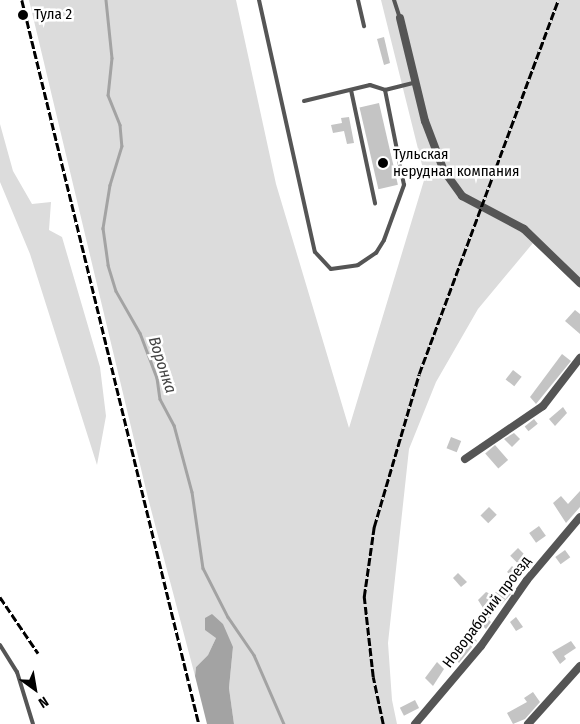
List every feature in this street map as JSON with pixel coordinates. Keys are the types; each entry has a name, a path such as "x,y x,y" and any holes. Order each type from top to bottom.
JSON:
{"street":[{"path":"400,18 436,155 460,194 519,226 539,241 580,283"},
{"path":"466,459 543,406 580,358"},
{"name":"Новорабочий проезд","path":"420,722 580,517"},
{"path":"528,724 580,666"}],"lane":[{"path":"259,0 315,252 330,270 354,267 376,253 384,240 403,192 403,177 385,90"},
{"path":"358,0 364,26"},
{"path":"394,0 400,18"},
{"path":"304,101 370,85 385,90 416,82"},
{"path":"351,90 375,203"},
{"path":"0,645 17,672 33,724"}],"shaded area":[{"path":"29,0 236,0 276,184 349,428 425,177 381,0 580,0 580,288 533,243 478,309 436,382 409,449 388,643 392,700 397,724 234,724 229,688 233,647 216,638 208,655 196,667 195,676 148,498"},
{"path":"0,124 13,171 32,204 51,202 49,230 62,237 100,367 106,416 97,465 30,254 0,182"},
{"path":"212,614 223,624 233,647 229,688 234,724 207,724 195,676 196,667 208,655 216,638 205,630 205,618"}],"building":[{"path":"384,37 390,63 384,65 377,39"},
{"path":"379,103 398,185 378,189 360,107"},
{"path":"349,117 354,143 347,144 344,131 333,133 331,125 342,123 341,118"},
{"path":"575,310 580,314 580,334 565,321"},
{"path":"562,354 571,361 536,404 530,397"},
{"path":"513,370 522,377 514,386 506,379"},
{"path":"563,407 567,413 555,426 549,419"},
{"path":"534,419 538,424 528,431 525,427"},
{"path":"514,433 520,439 512,447 504,439"},
{"path":"451,437 461,441 457,452 447,448"},
{"path":"495,445 508,460 498,469 485,454"},
{"path":"580,491 580,507 566,523 553,503 561,496 568,504"},
{"path":"489,507 497,515 488,523 481,515"},
{"path":"539,526 546,536 536,543 529,533"},
{"path":"518,548 528,558 520,566 510,556"},
{"path":"565,550 570,557 561,564 555,557"},
{"path":"512,566 520,574 516,579 507,572"},
{"path":"458,573 467,582 461,587 453,578"},
{"path":"501,586 511,594 488,619 491,622 486,629 477,621 485,611 478,600 486,592 493,595"},
{"path":"516,617 523,627 516,631 510,622"},
{"path":"470,634 477,641 459,663 451,654"},
{"path":"571,641 576,648 564,656 566,659 560,664 552,652"},
{"path":"437,662 444,669 433,686 425,678"},
{"path":"533,692 540,702 525,719 513,724 507,713 527,702 524,698"},
{"path":"415,700 419,708 404,716 400,708"}],"waterway":[{"name":"Воронка","path":"106,0 112,58 108,95 120,125 122,146 110,185 103,228 108,265 116,291 140,333 157,378 160,399 174,425 192,492 203,568 228,617 254,655 284,724"}],"railway":[{"path":"22,0 199,724"},
{"path":"383,724 373,677 364,597 374,527 419,374 558,0"},
{"path":"0,597 38,653"}],"place":[{"name":"Тула 2","path":"23,15"},
{"name":"Тульская нерудная компания","path":"383,163"}]}
